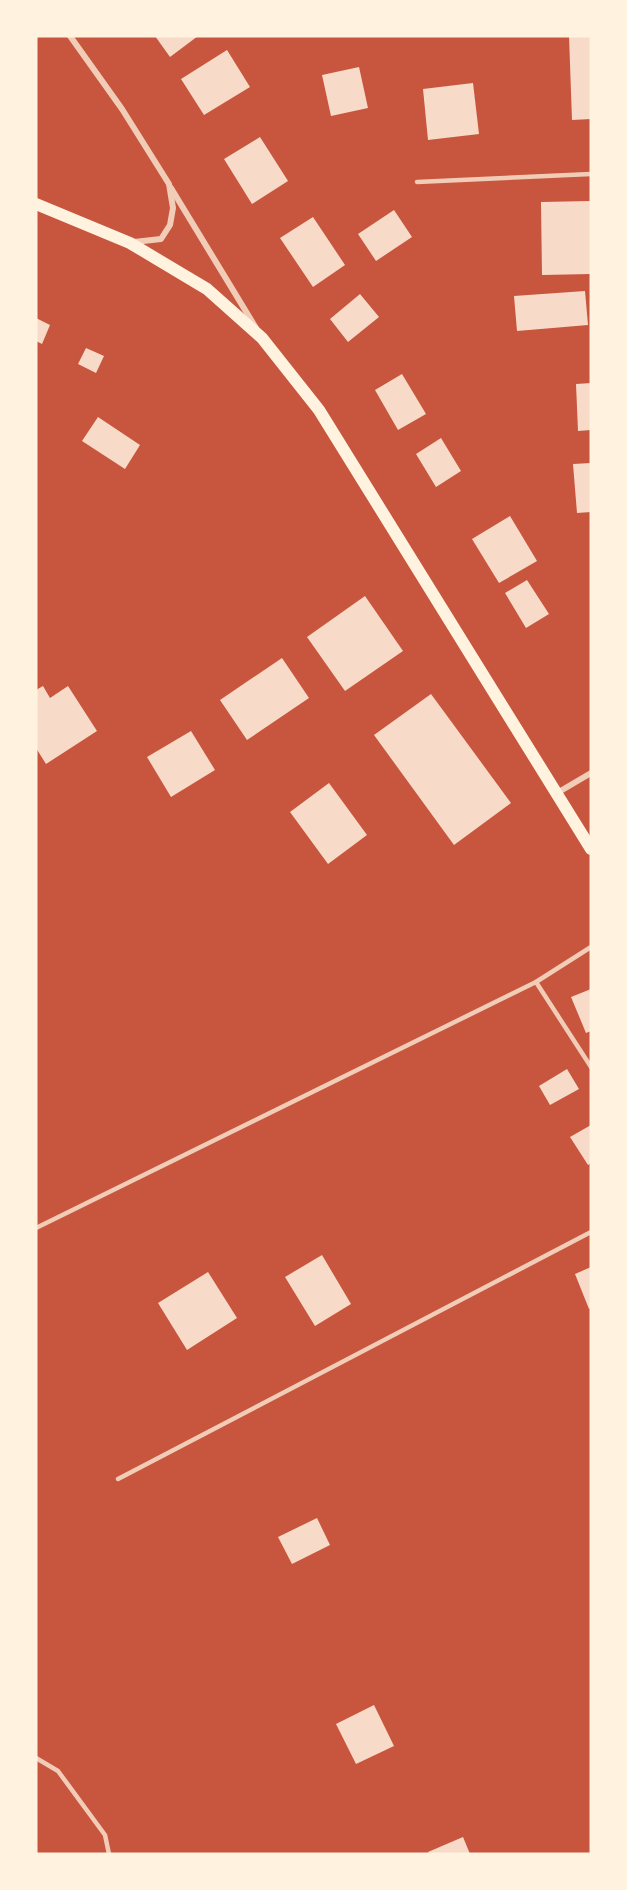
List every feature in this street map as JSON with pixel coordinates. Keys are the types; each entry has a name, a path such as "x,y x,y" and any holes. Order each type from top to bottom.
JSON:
{"main road":[{"path":"36,204 130,243 207,289 262,338 319,410 591,849"}],"street":[{"path":"70,36 122,109 262,338"},
{"path":"130,243 161,239 170,225 173,208 169,184"},
{"path":"556,794 591,772"}],"lane":[{"path":"417,182 591,174"},
{"path":"36,1228 536,982 591,947"},
{"path":"536,982 591,1067"},
{"path":"118,1479 591,1232"},
{"path":"36,1758 58,1771 105,1835 109,1854"}],"building":[{"path":"155,36 198,36 170,57"},
{"path":"569,36 591,36 591,119 572,120"},
{"path":"227,50 250,87 204,115 181,79"},
{"path":"359,67 368,108 331,116 322,75"},
{"path":"473,83 479,134 428,140 423,89"},
{"path":"260,137 288,181 252,204 224,159"},
{"path":"590,201 591,274 542,275 541,202"},
{"path":"394,210 412,237 376,261 358,234"},
{"path":"313,217 345,265 313,287 280,238"},
{"path":"585,291 588,325 517,331 514,296"},
{"path":"360,294 379,317 348,342 330,319"},
{"path":"36,318 50,325 42,344 36,341"},
{"path":"86,348 104,356 96,373 78,364"},
{"path":"402,374 426,414 398,430 375,390"},
{"path":"591,383 591,430 578,431 576,384"},
{"path":"98,417 140,445 125,469 82,441"},
{"path":"441,438 461,471 436,487 416,454"},
{"path":"591,463 591,512 577,513 573,464"},
{"path":"510,516 537,561 499,583 472,539"},
{"path":"527,580 549,614 526,628 505,593"},
{"path":"365,596 403,651 345,691 307,637"},
{"path":"282,658 309,698 247,740 220,700"},
{"path":"43,686 50,698 68,686 97,731 46,764 36,748 36,690"},
{"path":"431,694 511,803 454,845 374,735"},
{"path":"191,731 215,770 171,797 147,757"},
{"path":"329,783 367,835 328,864 290,812"},
{"path":"591,989 591,1031 586,1033 571,997"},
{"path":"567,1069 579,1089 550,1105 539,1086"},
{"path":"591,1125 591,1163 588,1165 570,1137"},
{"path":"322,1255 351,1304 315,1326 285,1277"},
{"path":"591,1267 591,1308 589,1309 575,1274"},
{"path":"208,1272 237,1318 187,1350 158,1303"},
{"path":"317,1518 330,1545 292,1564 278,1537"},
{"path":"374,1705 394,1746 356,1764 336,1724"},
{"path":"463,1837 470,1854 429,1854 428,1852"}]}
